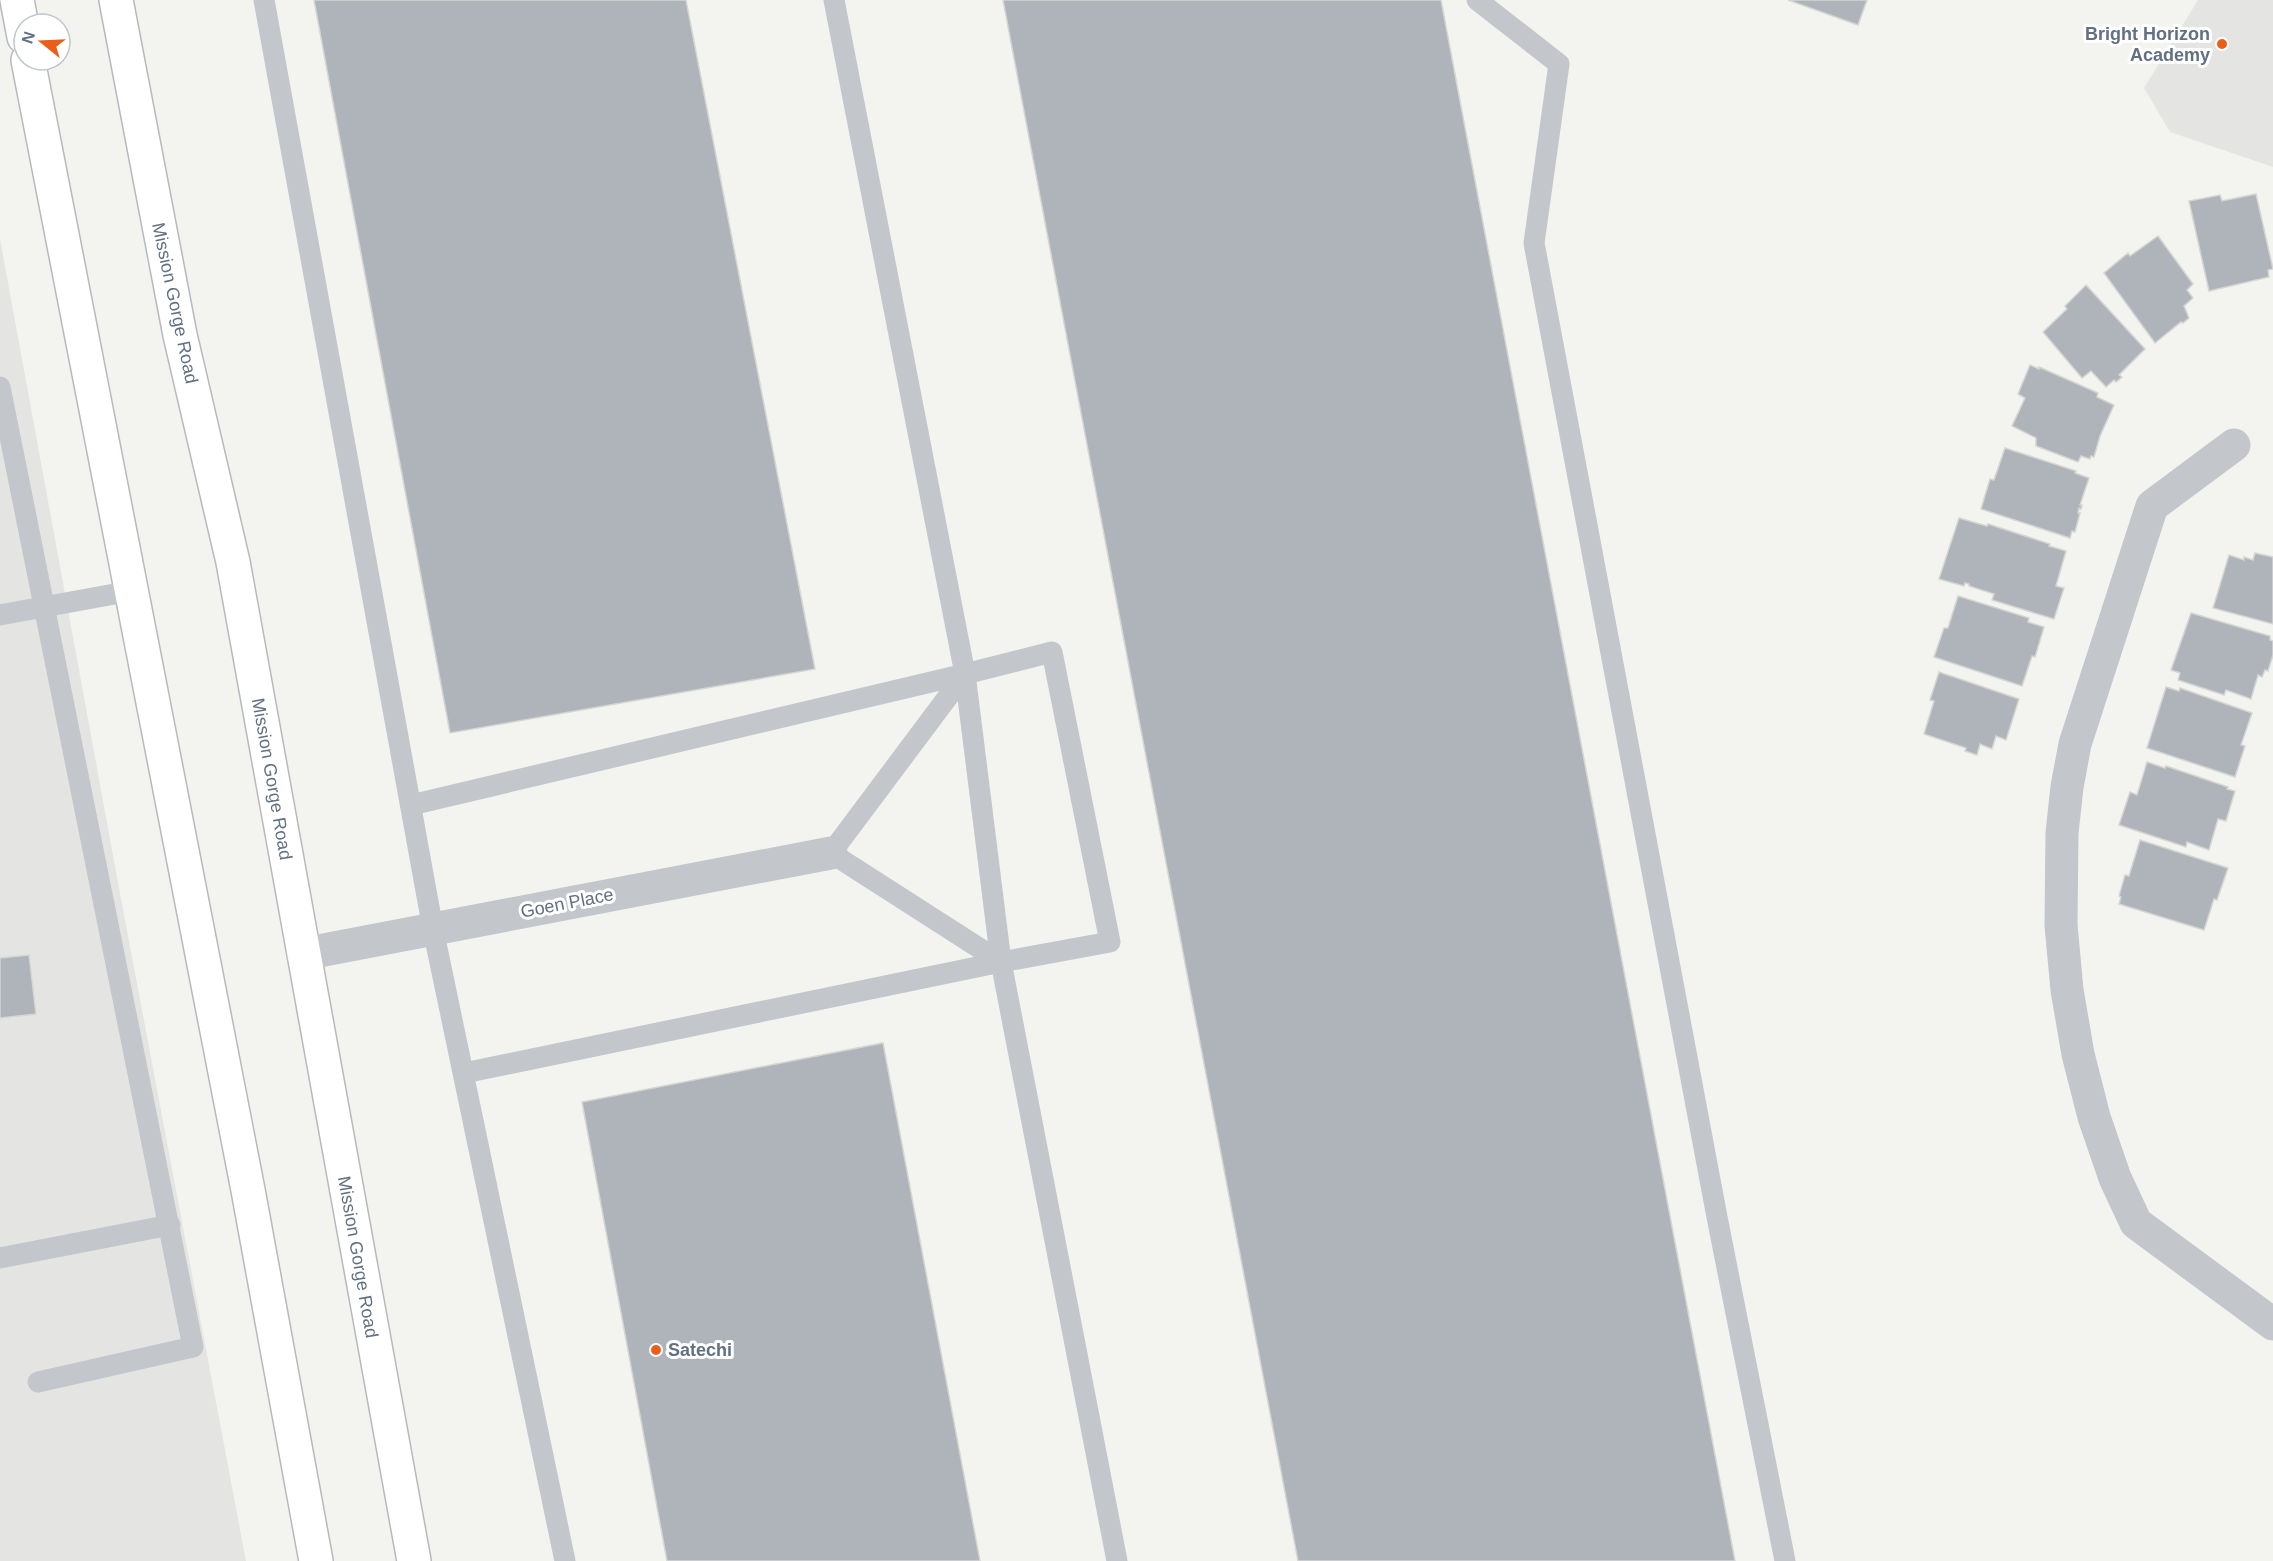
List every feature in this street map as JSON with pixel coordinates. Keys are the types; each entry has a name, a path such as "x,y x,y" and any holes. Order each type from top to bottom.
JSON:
{"main road":[{"name":"Mission Gorge Road","path":"116,0 180,335 233,562 414,1561"},
{"path":"30,72 250,1201 316,1561"}],"street":[{"path":"2234,445 2152,506 2075,744 2062,832 2061,925 2067,990 2078,1054 2094,1117 2115,1178 2136,1222 2273,1324"},
{"name":"Goen Place","path":"303,954 831,853"}],"lane":[{"path":"264,0 433,929 565,1561"},
{"path":"834,0 965,674 1001,962 1117,1561"},
{"path":"1477,0 1559,64 1534,243 1719,1228 1785,1561"},
{"path":"0,387 193,1347 38,1382"},
{"path":"0,615 131,591"},
{"path":"411,804 1052,652 1110,942 1001,962 464,1073"},
{"path":"965,674 831,853 1001,962"},
{"path":"0,1258 170,1225"}],"shaded area":[{"name":"Bright Horizon Academy","path":"2198,0 2273,0 2273,167 2170,132 2144,88"},
{"path":"0,239 119,888 246,1561 0,1561"}],"building":[{"path":"314,0 686,0 815,669 450,733"},
{"path":"1003,0 1441,0 1735,1561 1298,1561"},
{"path":"1788,0 1867,0 1858,25"},
{"path":"2256,194 2273,269 2268,270 2269,277 2209,291 2189,201 2220,195 2222,201"},
{"path":"2158,236 2193,284 2187,290 2193,298 2184,306 2189,318 2155,343 2104,273 2128,253 2130,256"},
{"path":"2086,285 2145,349 2119,375 2122,377 2106,387 2091,371 2082,378 2043,332 2067,309 2065,306"},
{"path":"2030,365 2098,393 2097,397 2114,405 2100,436 2094,457 2091,456 2090,459 2081,456 2078,462 2036,446 2036,438 2012,426 2025,398 2018,394"},
{"path":"2005,448 2076,471 2075,473 2089,478 2080,505 2082,505 2081,509 2079,508 2078,513 2080,513 2075,532 2072,531 2070,538 1981,509 1990,479 1994,480"},
{"path":"1959,518 1987,526 1988,524 2066,551 2056,586 2064,588 2054,619 1992,600 1994,594 1969,586 1969,584 1965,583 1964,586 1939,579"},
{"path":"2255,553 2273,557 2273,624 2213,608 2229,555 2244,560 2244,557 2253,560"},
{"path":"1958,596 2029,618 2028,622 2044,627 2035,657 2032,656 2022,686 1934,657 1944,628 1948,628"},
{"path":"2191,613 2270,636 2270,640 2273,641 2273,655 2268,671 2265,670 2262,677 2258,675 2251,699 2226,690 2224,695 2178,680 2180,673 2171,670"},
{"path":"1939,672 2019,699 2006,740 1996,736 1992,749 1980,744 1977,755 1965,751 1966,748 1924,734 1934,701 1930,700"},
{"path":"2166,687 2179,691 2180,688 2252,713 2241,745 2245,746 2235,777 2147,748"},
{"path":"2147,762 2165,768 2166,766 2235,791 2226,821 2218,819 2209,850 2187,842 2186,847 2119,825 2130,792 2137,795"},
{"path":"2140,840 2228,868 2217,900 2214,899 2204,930 2119,904 2125,875 2129,876"},
{"path":"29,955 36,1014 0,1018 0,958"},
{"path":"883,1043 980,1561 667,1561 582,1102"}],"place":[{"name":"Bright Horizon Academy","path":"2222,44"},
{"name":"Satechi","path":"656,1350"}]}
